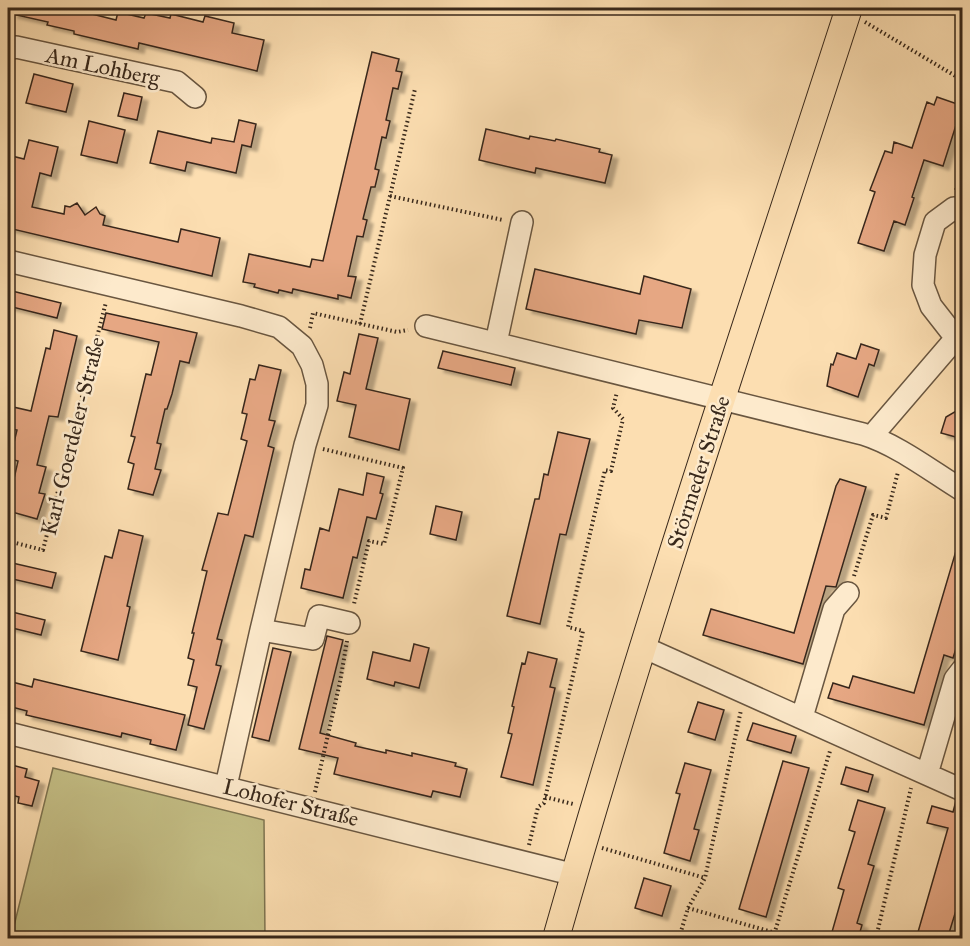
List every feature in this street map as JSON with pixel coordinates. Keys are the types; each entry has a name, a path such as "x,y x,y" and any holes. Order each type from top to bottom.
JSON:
{"main road":[{"name":"Störmeder Straße","path":"556,939 643,647 721,399 857,15"}],"street":[{"name":"Am Lohberg","path":"8,49 15,46 177,82 195,97"},
{"path":"874,438 877,430 959,340 931,306 923,285 925,255 935,222 954,208"},
{"path":"496,343 522,223"},
{"path":"8,261 279,327 301,345 312,365 317,384 317,405 304,445 226,786"},
{"path":"426,326 874,438 963,490"},
{"path":"802,717 834,609 848,593"},
{"path":"261,630 313,639 319,616 350,623"},
{"path":"643,647 963,790"},
{"path":"927,774 955,679 963,670"},
{"name":"Lohofer Straße","path":"8,732 575,874"}],"path":[{"path":"857,15 963,80"},
{"path":"360,324 416,89"},
{"path":"390,196 522,223"},
{"name":"Karl-Goerdeler-Straße","path":"8,541 43,550 110,286"},
{"path":"301,345 307,339 313,313 396,332 426,326"},
{"path":"525,862 538,807 544,803 583,631 568,627 605,470 610,471 623,419 614,408 621,374"},
{"path":"304,445 403,468 384,544 369,541 311,807"},
{"path":"848,593 873,515 886,518 903,454"},
{"path":"679,939 688,908 705,878 745,692"},
{"path":"773,938 836,733"},
{"path":"876,939 913,779 927,774"},
{"path":"545,797 574,804"},
{"path":"584,843 705,878"},
{"path":"688,908 772,932 773,938"}],"shaded area":[{"path":"53,768 264,820 265,938 11,938"}],"building":[{"path":"12,8 81,8 80,11 116,20 118,12 144,18 146,13 170,18 171,14 203,22 205,16 234,23 232,33 264,40 257,71 139,43 138,49 74,34 74,31 47,25 48,22 12,14"},
{"path":"372,52 399,59 396,71 402,72 398,89 393,88 386,120 390,121 386,138 382,137 375,169 379,170 375,187 371,187 363,219 367,220 363,237 357,236 348,276 356,277 351,298 338,295 338,299 293,289 292,293 279,290 278,293 243,282 249,254 310,267 312,259 323,261"},
{"path":"34,74 73,84 66,112 26,103"},
{"path":"124,93 142,97 137,120 118,116"},
{"path":"937,97 963,106 963,124 957,122 943,166 924,160 905,225 894,221 884,251 858,243 875,192 870,190 885,151 892,153 894,142 912,148 927,102 934,105"},
{"path":"239,120 256,124 251,147 242,145 236,173 187,162 185,171 150,163 158,131 211,143 212,138 234,142"},
{"path":"89,121 125,130 117,163 81,155"},
{"path":"486,129 529,139 530,136 555,141 556,139 600,149 599,152 612,155 605,183 536,168 535,173 479,160"},
{"path":"29,140 58,147 51,176 40,173 32,207 64,214 65,206 70,207 77,203 85,215 96,207 100,214 105,216 103,225 178,242 181,229 220,238 212,276 8,228 8,155 24,159"},
{"path":"535,269 640,294 644,276 691,289 682,328 639,320 636,334 526,309"},
{"path":"8,290 61,303 57,318 8,306"},
{"path":"106,313 197,333 189,363 180,361 172,394 167,409 165,409 157,443 161,444 155,469 161,470 153,495 128,489 134,464 128,462 135,437 131,436 146,374 151,375 159,342 102,329"},
{"path":"54,330 77,336 58,417 49,416 37,465 46,467 39,493 45,494 37,519 12,512 14,502 9,501 18,461 10,459 17,430 8,428 13,407 31,411 46,348 50,349"},
{"path":"359,334 378,338 366,389 410,399 399,450 349,437 356,405 337,401 344,372 350,374"},
{"path":"861,344 879,350 874,366 869,364 858,397 827,386 831,364 833,365 837,353 856,359"},
{"path":"443,351 515,368 511,385 438,368"},
{"path":"259,365 281,370 269,420 275,421 268,446 274,448 253,537 245,535 217,639 222,640 216,665 221,666 204,729 188,725 197,687 188,685 194,660 188,658 207,571 202,570 218,513 228,515 247,441 241,439 247,414 242,413 250,379 255,380"},
{"path":"963,407 963,439 941,433 946,417"},
{"path":"558,432 590,439 566,535 560,534 540,624 507,616 535,499 539,499 544,474 548,475"},
{"path":"367,473 384,477 380,493 383,494 376,519 367,517 357,558 353,557 343,598 301,588 305,569 310,570 320,528 329,531 339,489 363,495"},
{"path":"840,479 866,487 836,587 826,586 803,664 703,635 711,609 794,633 836,486"},
{"path":"436,506 462,512 456,540 430,534"},
{"path":"119,530 143,536 127,606 130,607 118,660 81,651 105,556 112,558"},
{"path":"958,544 963,545 963,626 953,658 944,655 924,725 828,698 833,683 849,688 853,676 914,693"},
{"path":"8,562 56,573 52,588 8,578"},
{"path":"8,611 45,620 41,635 8,627"},
{"path":"327,636 343,640 320,733 356,743 355,746 386,753 386,750 412,756 412,753 456,763 455,766 467,769 460,797 433,791 431,797 334,774 338,758 299,749"},
{"path":"414,644 429,648 419,688 395,682 394,686 367,679 373,652 410,661"},
{"path":"273,648 291,652 269,741 252,737"},
{"path":"528,652 557,659 550,687 555,688 533,785 501,777 512,734 508,733 514,707 512,706 522,663 525,664"},
{"path":"34,679 185,715 176,750 150,744 151,740 122,733 121,737 26,715 27,711 8,706 8,681 32,687"},
{"path":"698,702 724,710 715,740 688,732"},
{"path":"753,723 796,736 791,753 747,740"},
{"path":"783,761 809,768 766,917 739,909"},
{"path":"685,763 711,770 694,829 699,830 690,861 664,853 680,794 676,793"},
{"path":"8,764 27,769 25,777 39,781 32,806 18,803 19,797 8,794"},
{"path":"846,767 873,775 868,792 841,784"},
{"path":"858,800 885,808 868,864 874,866 857,923 862,925 858,939 830,939 844,890 838,888 855,832 849,830"},
{"path":"956,801 963,803 963,888 949,933 945,932 943,939 916,939 948,828 927,823 932,806 953,812"},
{"path":"644,878 671,886 662,916 635,908"}]}
